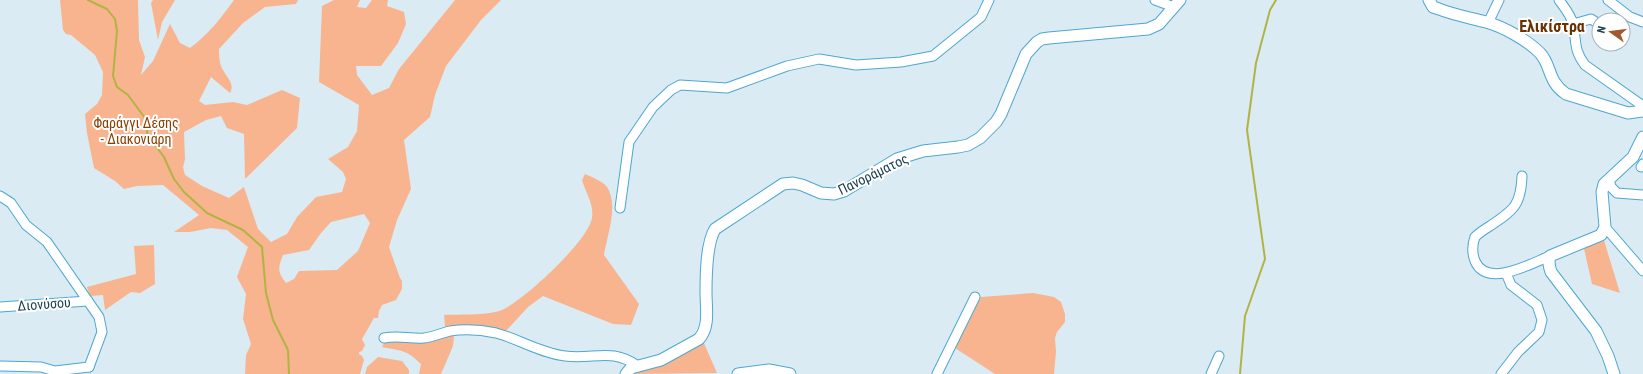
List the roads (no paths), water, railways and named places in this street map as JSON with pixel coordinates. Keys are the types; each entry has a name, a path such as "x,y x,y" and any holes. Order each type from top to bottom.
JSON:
{"main road":[{"path":"1429,0 1433,7 1439,10 1488,23 1515,36 1536,50 1546,62 1553,82 1558,89 1566,94 1628,113 1643,111"},
{"name":"Πανοράματος","path":"626,374 631,368 661,360 699,339 703,334 706,320 706,288 709,246 712,234 716,229 765,195 787,182 802,185 827,194 844,191 897,159 923,151 958,147 968,144 984,135 996,122 1005,107 1026,54 1037,42 1042,39 1049,38 1148,29 1159,24 1177,4"},
{"path":"1614,374 1608,356 1596,332 1551,272 1548,265 1550,256 1601,235 1605,227 1602,192 1604,184 1633,157 1643,137"},
{"path":"738,374 769,370 790,374"}],"street":[{"path":"620,208 629,142 653,107 671,90 680,85 727,88 787,66 819,58 856,65 901,62 933,56 981,17 989,0"},
{"path":"1155,0 1177,4"},
{"path":"1488,23 1499,0"},
{"path":"1559,0 1569,14 1573,24 1574,38 1579,57 1586,65 1643,106"},
{"path":"1608,0 1630,17 1643,22"},
{"path":"1573,24 1591,19"},
{"path":"1522,176 1522,190 1518,202 1503,217 1478,234 1474,241 1473,256 1478,267 1486,272 1506,274 1550,256"},
{"path":"1610,179 1611,187 1617,193 1643,195"},
{"path":"0,196 11,203 26,225 47,242 99,317 102,332 91,371 55,371 41,367 0,366"},
{"path":"1605,227 1643,271"},
{"path":"1501,374 1518,352 1539,332 1542,320 1537,305 1511,285 1506,274"},
{"path":"937,374 975,297"},
{"name":"Διονύσου","path":"0,307 88,301"},
{"path":"384,338 392,336 424,338 451,331 488,331 497,333 527,346 564,356 619,356 638,366"},
{"path":"1211,374 1219,356"}],"waterway":[{"path":"88,0 107,9 115,19 117,31 113,76 117,87 128,95 148,122 147,133 164,157 174,179 184,192 207,213 243,230 262,247 266,293 273,320 288,350 289,374"},
{"path":"1240,374 1245,316 1265,259 1247,130 1256,63 1270,10 1276,0"}],"district":[{"name":"Ελικίστρα","path":"1552,26"}],"park label":[{"name":"Φαράγγι Δέσης - Διακονιάρη","path":"136,132"}]}
